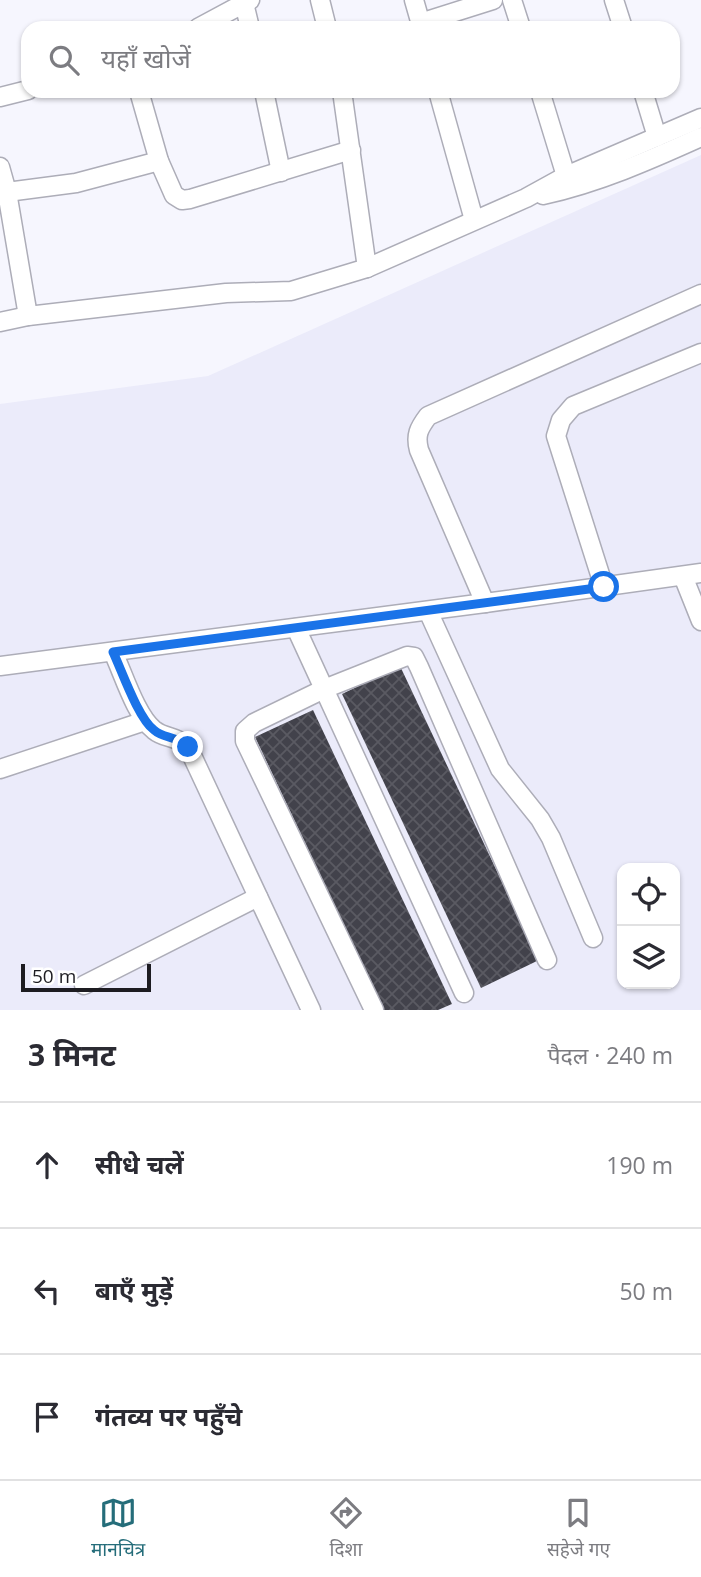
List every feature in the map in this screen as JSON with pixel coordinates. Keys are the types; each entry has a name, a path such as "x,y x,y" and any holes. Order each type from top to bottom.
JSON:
{"street":[{"path":"320,0 325,21"},
{"path":"414,0 420,21"},
{"path":"435,21 493,0"},
{"path":"512,0 518,21"},
{"path":"614,0 620,21"},
{"path":"211,21 247,2 249,21"},
{"path":"0,97 21,92"},
{"path":"141,98 159,161 174,195 183,200 351,150"},
{"path":"265,98 281,172"},
{"path":"343,98 367,268"},
{"path":"440,98 474,220"},
{"path":"542,98 566,176"},
{"path":"645,98 657,137"},
{"path":"0,322 28,316 226,293 291,291 367,268 526,198 566,176 701,118"},
{"path":"526,198 566,190 652,159 701,137"},
{"path":"7,192 76,183 159,161"},
{"path":"0,167 7,192 28,316"},
{"path":"485,603 419,450 416,439 418,428 428,416 701,294"},
{"path":"604,587 556,436 561,420 573,406 701,353"},
{"path":"0,666 692,574 701,621"},
{"path":"428,611 500,769 540,819 551,838 593,939"},
{"path":"296,628 464,993"},
{"path":"113,652 145,721 156,732 178,738 188,747 311,1010"},
{"path":"374,1010 245,741 245,731 254,723 324,690 407,656 414,657 547,960"},
{"path":"0,769 145,721"},
{"path":"84,985 258,897"}],"shaded area":[{"path":"701,155 701,1010 0,1010 0,404 208,376"}],"building":[{"path":"400,666 539,960 481,988 342,694"},
{"path":"313,710 452,1004 438,1010 384,1010 255,737"}],"route":[{"path":"188,747 178,738 156,732 145,721 113,652 604,587"}]}
